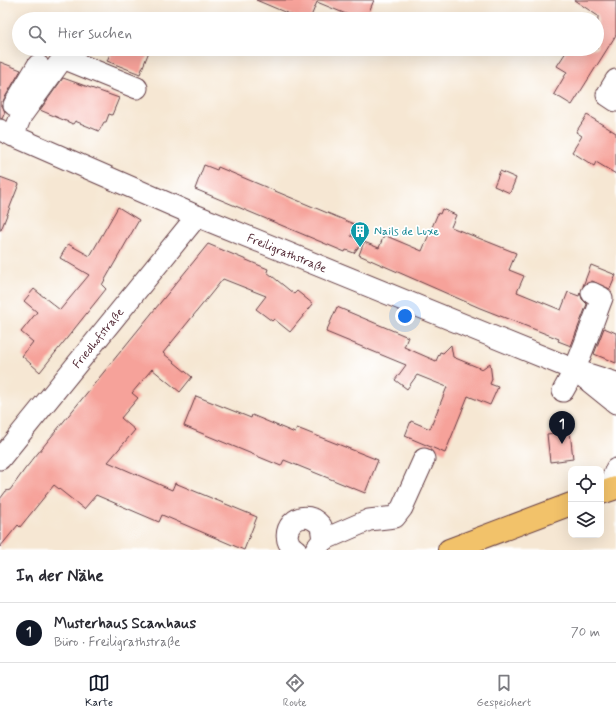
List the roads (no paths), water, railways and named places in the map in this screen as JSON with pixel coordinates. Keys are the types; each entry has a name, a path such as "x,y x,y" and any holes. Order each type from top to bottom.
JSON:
{"main road":[{"path":"449,550 568,505"}],"street":[{"path":"5,132 20,116 63,58 80,56 137,88"},
{"path":"5,132 10,111 38,65"},
{"path":"616,80 607,95 616,101"},
{"name":"Freiligrathstraße","path":"5,132 197,216 575,370 616,383"},
{"name":"Friedhofstraße","path":"0,459 197,216"},
{"path":"564,390 575,370 579,355 602,298 592,293"},
{"name":"Freiligrathstraße","path":"575,370 616,403"},
{"path":"319,545 369,520 395,517 402,508 424,459"},
{"path":"608,490 616,469"},
{"path":"294,550 289,543 288,529 292,522 298,518 305,517 317,521 323,533 319,545"}],"place":[{"name":"Nails de Luxe","path":"360,248"},
{"name":"Musterhaus Scanhaus","path":"562,444"}]}
